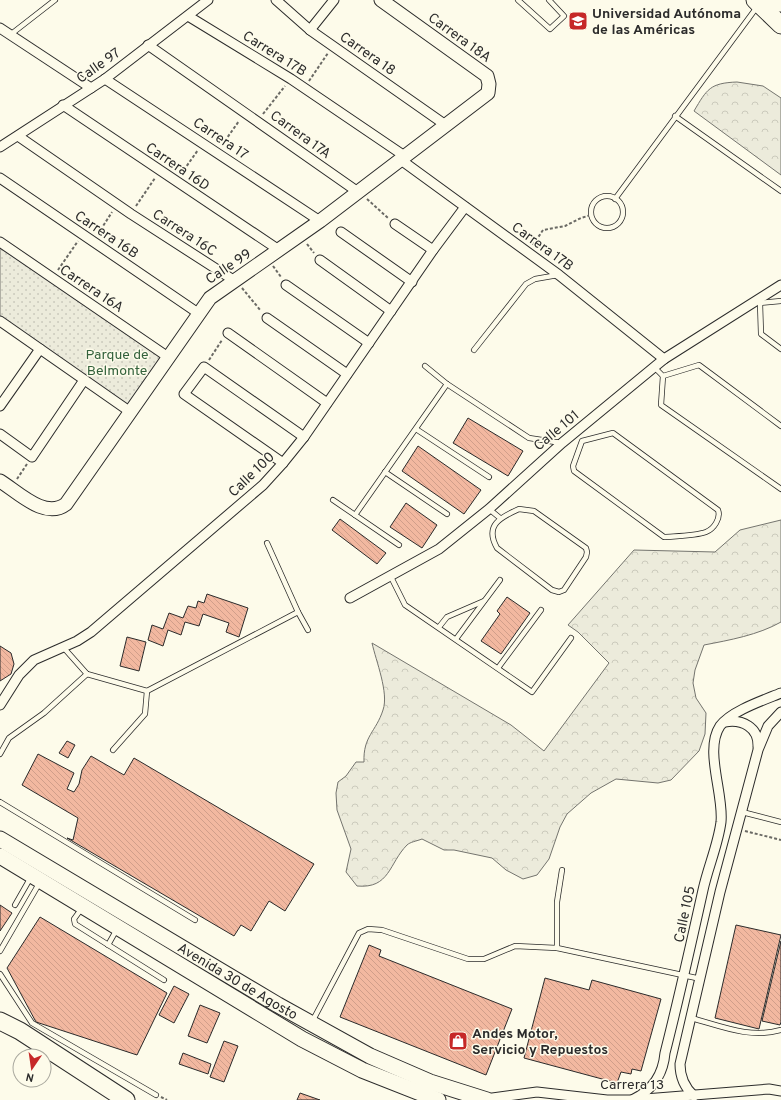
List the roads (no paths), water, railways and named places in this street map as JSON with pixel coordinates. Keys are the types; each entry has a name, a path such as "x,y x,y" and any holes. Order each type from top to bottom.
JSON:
{"highway":[{"path":"757,2 780,2"},
{"path":"757,2 781,25"},
{"path":"0,1021 20,1031 126,1100"}],"main road":[{"name":"Avenida 30 de Agosto","path":"0,839 56,874 370,1056 430,1082 486,1100"},
{"name":"Avenida 30 de Agosto","path":"1,858 302,1039 362,1070 438,1100"}],"street":[{"name":"Calle 97","path":"0,147 105,79 208,0"},
{"name":"Carrera 18","path":"276,0 310,30 447,126"},
{"path":"310,30 334,0"},
{"name":"Carrera 18A","path":"381,0 487,76 489,84 488,93"},
{"name":"Carrera 17B","path":"188,16 291,79 404,159 465,207 559,275 664,359"},
{"path":"0,28 91,88"},
{"name":"Carrera 17A","path":"148,45 246,111 358,192"},
{"name":"Carrera 17","path":"105,79 320,221"},
{"name":"Calle 99","path":"5,485 40,507 57,509 66,504 129,411 210,298 320,221 404,159 488,93"},
{"name":"Carrera 16D","path":"63,105 279,250"},
{"name":"Carrera 16C","path":"18,136 131,214 235,281"},
{"name":"Carrera 16B","path":"0,178 198,313"},
{"name":"Calle 100","path":"0,705 19,675 34,660 77,641 106,620 263,485 304,437 433,250 465,207"},
{"path":"395,224 433,250"},
{"path":"341,232 412,282"},
{"name":"Carrera 16A","path":"0,242 168,357"},
{"path":"320,260 391,311"},
{"path":"286,285 369,343"},
{"name":"Calle 101","path":"350,598 391,577 439,549 489,509 562,443 664,359 758,301 781,285"},
{"path":"267,318 347,374"},
{"path":"0,321 129,411"},
{"path":"228,333 327,403"},
{"path":"0,406 40,349"},
{"path":"283,463 184,394 204,367 304,437"},
{"path":"0,434 32,457 84,380"},
{"path":"725,722 740,711 781,693"},
{"path":"758,750 768,726 781,712"},
{"path":"694,1096 684,1085 681,1078 680,1071 682,1056 720,892 742,812 759,741 752,728 738,721 725,722"},
{"name":"Calle 105","path":"632,1100 642,1095 652,1087 659,1077 664,1065 665,1052 685,976 703,888 720,823 721,804 715,741 720,726 725,722"},
{"path":"703,888 720,892"},
{"path":"665,1052 668,1060 672,1062 676,1062 682,1056"},
{"name":"Carrera 13","path":"486,1100 537,1092 607,1100 632,1100 769,1089 781,1091"}],"lane":[{"path":"10,35 55,0"},
{"path":"518,0 550,29 564,16 549,0"},
{"path":"615,198 757,2"},
{"path":"675,116 781,192"},
{"path":"600,198 615,198 620,203 623,210 622,217 618,224 612,228 598,226 591,215 591,208 600,198"},
{"path":"474,350 526,284 535,279 559,275"},
{"path":"781,301 758,301 761,334 781,350"},
{"path":"663,376 699,365 781,426"},
{"path":"425,366 447,384 528,438 562,443"},
{"path":"654,367 663,376 661,405 781,488"},
{"path":"355,515 447,384"},
{"path":"416,429 489,477"},
{"path":"614,433 718,510 720,515 718,521 706,532 664,537 574,471 573,466 582,441 614,433"},
{"path":"573,434 582,441"},
{"path":"385,472 447,514"},
{"path":"333,500 400,545"},
{"path":"489,509 500,518"},
{"path":"520,509 534,511 586,548 586,557 564,590 559,592 552,590 497,548 493,540 492,532 500,518 520,509"},
{"path":"267,543 298,612 308,630"},
{"path":"391,577 406,605 532,692 571,638"},
{"path":"456,639 500,580"},
{"path":"439,627 447,617 486,600"},
{"path":"498,668 541,610"},
{"path":"63,647 87,674 147,691 298,612"},
{"path":"0,754 9,738 44,713 87,674"},
{"path":"113,750 145,714 147,691"},
{"path":"0,802 195,920"},
{"path":"742,812 781,822"},
{"path":"557,948 557,902 562,870"},
{"path":"15,905 36,878"},
{"path":"0,951 36,878"},
{"path":"82,906 74,920 75,924 164,980"},
{"path":"108,945 118,927"},
{"path":"312,1023 361,930 368,929 382,930 468,959 484,959 515,946 557,948 701,979"},
{"path":"0,974 32,1023 156,1095"},
{"path":"691,1018 741,1032 761,1035 781,1031"}],"place":[{"name":"Universidad Autónoma de las Américas","path":"578,21"},
{"name":"Andes Motor, Servicio y Repuestos","path":"458,1041"}],"park label":[{"name":"Parque de Belmonte","path":"117,362"}]}
